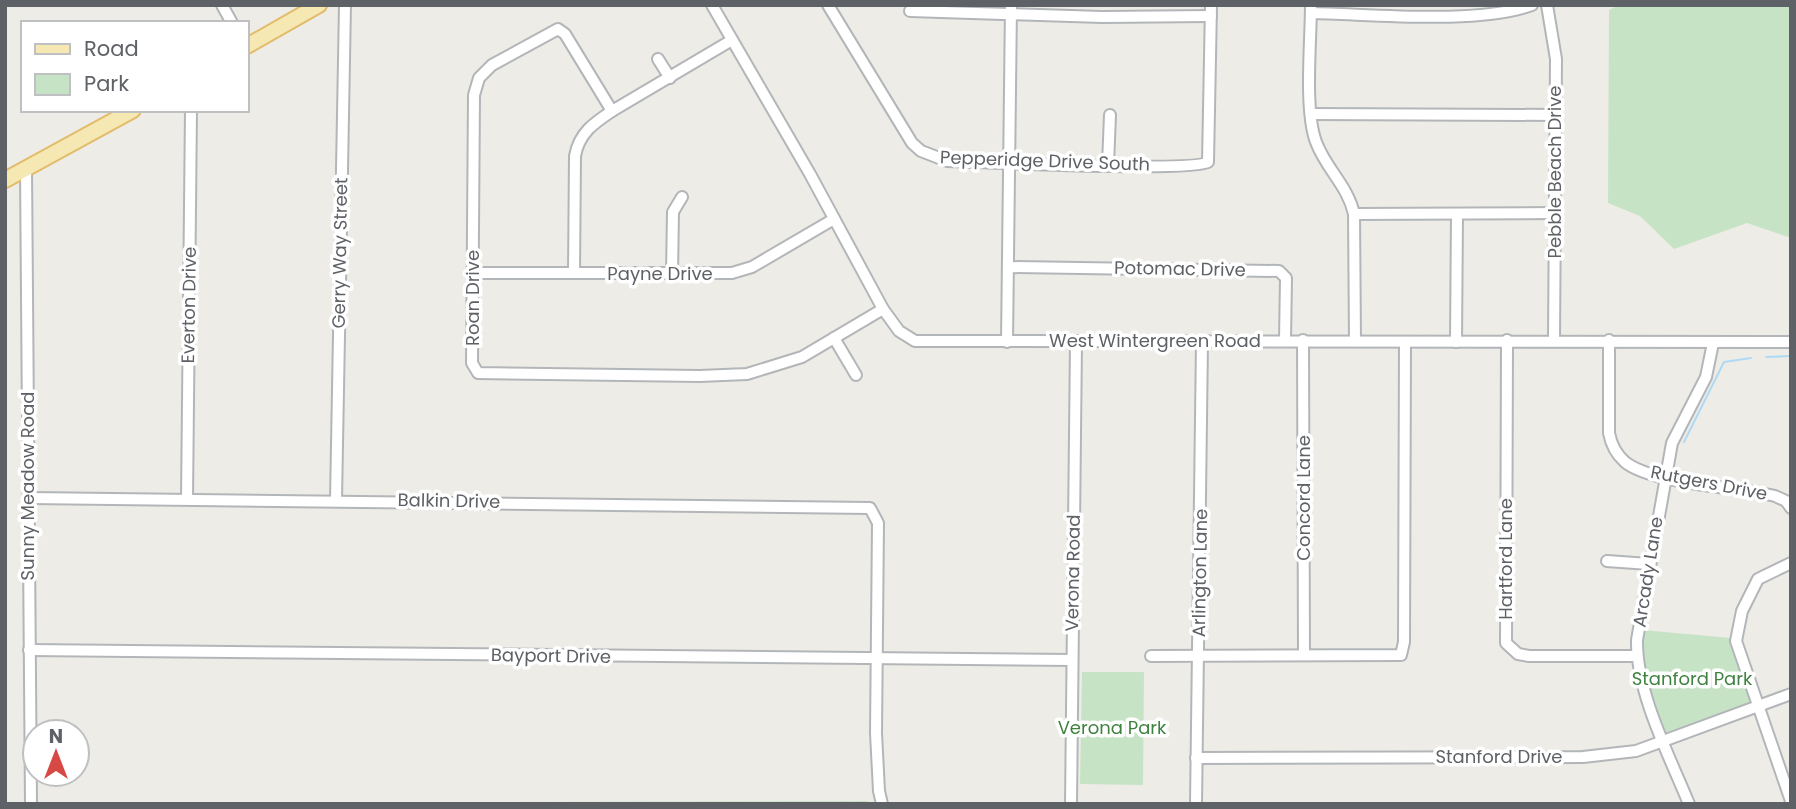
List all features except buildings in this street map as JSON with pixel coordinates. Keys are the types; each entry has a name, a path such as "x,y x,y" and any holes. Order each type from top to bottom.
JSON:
{"main road":[{"path":"248,45 319,5"},
{"path":"5,180 128,112"}],"street":[{"path":"222,5 231,21"},
{"name":"Gerry Way Street","path":"336,500 345,5"},
{"name":"West Wintergreen Road","path":"712,5 883,309 899,331 915,341 1791,342"},
{"name":"Pepperidge Drive South","path":"828,5 893,115 916,148 939,160 1108,165 1203,166 1208,162 1211,11"},
{"path":"1355,341 1354,214 1346,189 1319,150 1311,114 1311,9 1468,15 1500,13 1531,5"},
{"name":"Pebble Beach Drive","path":"1547,5 1554,37 1556,116 1554,340"},
{"path":"1007,342 1011,9"},
{"path":"910,11 1211,11"},
{"name":"Roan Drive","path":"612,111 565,34 558,29 513,51 479,78 474,95 472,363 478,373 700,376 747,374 802,357 883,309"},
{"path":"574,273 577,146 586,130 612,111 732,40"},
{"path":"658,59 670,78"},
{"name":"Everton Drive","path":"187,499 191,112"},
{"path":"1311,114 1556,116"},
{"path":"1108,165 1110,115"},
{"name":"Sunny Meadow Road","path":"26,168 31,804"},
{"path":"672,275 673,212 682,197"},
{"path":"1354,214 1555,213"},
{"path":"1456,342 1457,214"},
{"name":"Payne Drive","path":"473,273 724,274 742,271 834,219"},
{"name":"Potomac Drive","path":"1008,267 1279,271 1286,278 1285,340"},
{"path":"834,338 856,375"},
{"name":"Concord Lane","path":"1303,340 1304,655"},
{"name":"Hartford Lane","path":"1507,340 1506,643 1518,654 1529,656 1637,656"},
{"name":"Rutgers Drive","path":"1609,340 1608,418 1613,447 1631,466 1664,476 1775,496 1787,501 1791,508"},
{"name":"Verona Road","path":"1071,804 1076,342"},
{"name":"Arlington Lane","path":"1196,804 1202,342"},
{"path":"1151,656 1395,657 1401,654 1405,642 1405,342"},
{"name":"Arcady Lane","path":"1689,804 1663,742 1637,656 1664,476 1677,430 1706,377 1713,343"},
{"name":"Balkin Drive","path":"29,498 870,508 878,523 878,660"},
{"path":"1607,561 1649,564"},
{"path":"1791,563 1758,579 1738,621 1738,652 1791,801"},
{"name":"Bayport Drive","path":"29,650 1072,660"},
{"path":"878,660 877,745 882,804"},
{"name":"Stanford Drive","path":"1196,758 1583,757 1626,754 1791,695"}],"green space":[{"path":"1619,5 1788,5 1791,11 1791,238 1747,223 1674,249 1640,216 1608,203 1609,10"},
{"name":"Stanford Park","path":"1642,630 1731,638 1751,704 1666,735 1642,665"},
{"name":"Verona Park","path":"1082,672 1144,672 1143,785 1080,784"},
{"path":"868,801 869,804 94,804 94,803"}],"waterway":[{"path":"1766,357 1791,356"},
{"path":"1684,442 1724,362 1751,358"}]}
